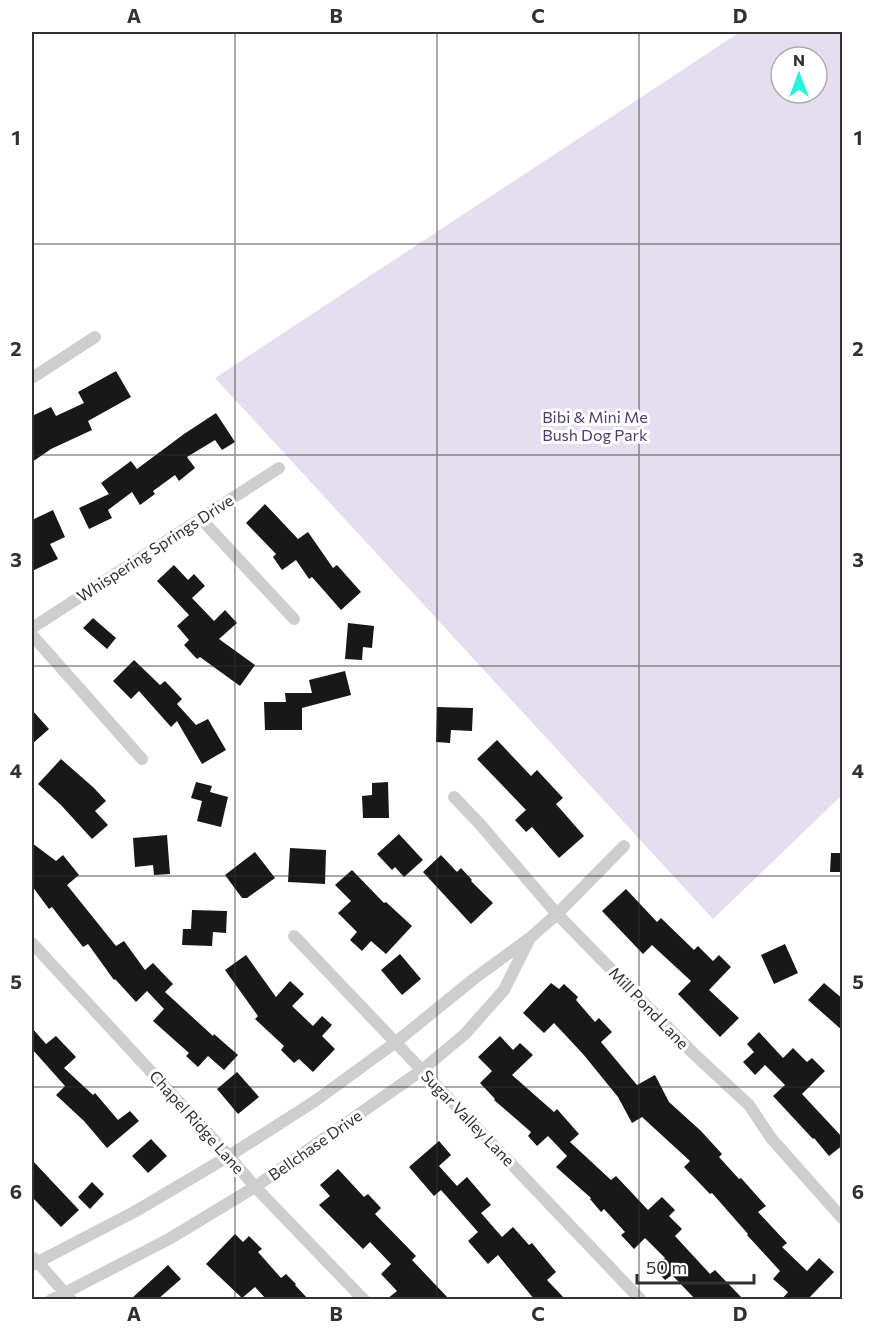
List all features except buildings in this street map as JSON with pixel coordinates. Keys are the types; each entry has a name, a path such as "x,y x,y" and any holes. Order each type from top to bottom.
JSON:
{"street":[{"path":"32,378 95,337"},
{"name":"Whispering Springs Drive","path":"32,628 279,468"},
{"path":"201,519 294,620"},
{"path":"32,635 142,759"},
{"name":"Mill Pond Lane","path":"454,797 557,914 694,1054 748,1105 771,1138 843,1218"},
{"name":"Bellchase Drive","path":"33,1261 136,1210 229,1156 315,1101 396,1042 531,936 557,914 624,846"},
{"name":"Sugar Valley Lane","path":"294,936 641,1299"},
{"name":"Bellchase Drive","path":"51,1299 68,1296 255,1187 422,1070 465,1035 504,990 531,936"},
{"name":"Chapel Ridge Lane","path":"32,943 255,1187 364,1299"},
{"path":"33,1261 68,1296"}],"green space":[{"name":"Bibi & Mini Me Bush Dog Park","path":"740,32 842,32 842,795 713,919 215,378"}]}
